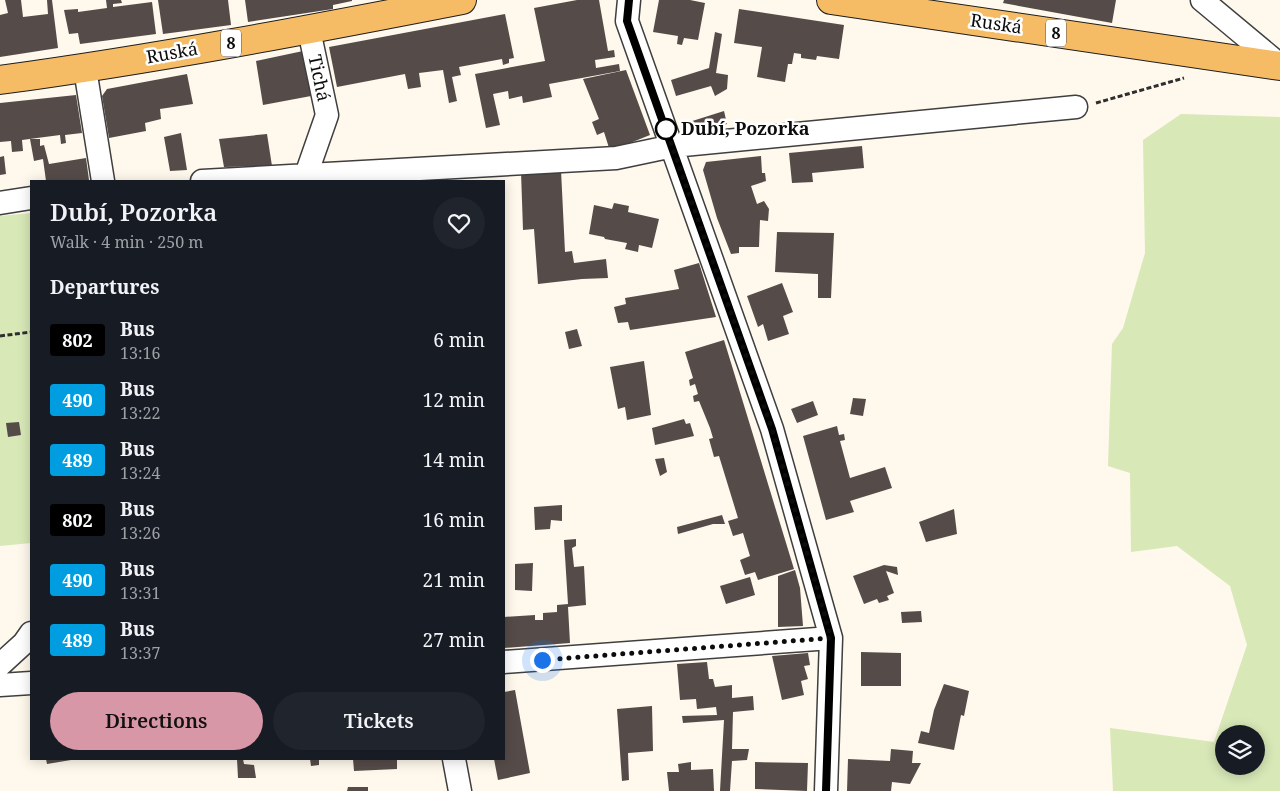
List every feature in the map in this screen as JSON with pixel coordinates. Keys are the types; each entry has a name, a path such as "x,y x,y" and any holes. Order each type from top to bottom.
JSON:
{"main road":[{"name":"Ruská","path":"0,80 85,69 309,30 462,0"},
{"name":"Ruská","path":"831,0 1280,66"}],"street":[{"path":"629,0 627,21 772,429 831,638 826,791"},
{"path":"1202,0 1280,66"},
{"name":"Tichá","path":"303,178 327,115 309,30"},
{"path":"85,69 103,180"},
{"path":"236,180 303,178 616,158 673,146 1076,107"},
{"path":"0,203 30,198"},
{"path":"0,665 24,643 30,634"},
{"path":"505,662 831,638"},
{"path":"0,684 30,683"},
{"path":"454,760 460,791"}],"path":[{"path":"1076,107 1190,77"},
{"path":"0,336 30,332"}],"green space":[{"path":"1181,114 1280,117 1280,791 1113,791 1110,728 1214,742 1215,739 1215,775 1265,775 1265,725 1220,725 1247,645 1230,586 1177,546 1131,552 1130,473 1108,466 1112,344 1123,328 1145,253 1143,140"},
{"path":"30,213 30,543 0,546 0,216"}],"building":[{"path":"5,0 21,0 23,17 48,14 47,0 52,0 58,48 0,57 0,15 8,13"},
{"path":"106,0 121,0 122,3 113,4 113,7 152,2 156,34 80,44 78,33 69,34 64,10 78,9 78,12 107,8"},
{"path":"158,0 228,0 231,25 163,34"},
{"path":"245,0 352,1 333,5 333,9 248,22"},
{"path":"577,0 599,0 608,51 614,50 615,57 595,60 596,68 619,64 620,71 549,84 552,97 523,103 522,96 509,99 508,91 493,94 500,125 486,128 475,74 545,61 534,8"},
{"path":"659,0 690,0 705,3 698,40 684,38 682,45 677,44 678,36 653,32"},
{"path":"1004,0 1116,0 1112,23 1003,3"},
{"path":"739,9 844,25 839,59 817,56 816,60 801,58 801,54 794,53 792,64 788,64 785,82 757,77 762,47 734,43"},
{"path":"505,14 514,58 509,59 509,63 503,65 502,59 459,67 461,75 452,77 457,101 449,103 443,70 419,73 421,87 408,89 405,74 337,87 329,47"},
{"path":"715,32 722,34 716,73 728,75 727,89 715,96 711,86 676,96 671,80 709,68"},
{"path":"303,51 311,96 263,105 256,61"},
{"path":"626,70 650,135 610,151 604,132 597,135 592,122 599,119 583,79"},
{"path":"187,74 193,104 160,109 161,119 145,123 146,131 109,138 102,96 107,89"},
{"path":"76,95 82,133 65,135 66,143 61,144 60,135 22,140 23,151 12,152 11,141 0,142 0,103"},
{"path":"724,111 727,124 690,135 686,123"},
{"path":"181,133 187,170 170,171 164,137"},
{"path":"267,134 272,166 224,167 219,139"},
{"path":"30,139 40,139 40,146 44,145 49,164 86,158 89,180 46,180 43,159 34,161"},
{"path":"862,146 864,168 812,173 813,182 792,183 789,153"},
{"path":"4,156 6,174 0,175 0,157"},
{"path":"761,156 762,173 765,173 766,181 751,186 757,204 764,201 769,209 768,221 760,220 759,247 739,247 739,253 731,254 717,218 703,170 706,162"},
{"path":"561,170 565,252 572,251 574,263 606,259 608,278 538,284 534,229 523,230 521,172"},
{"path":"614,203 629,206 628,212 659,219 652,248 639,245 638,252 625,249 627,243 589,234 594,205 612,209"},
{"path":"777,232 834,233 831,298 818,298 818,274 775,272"},
{"path":"699,263 716,317 630,330 628,322 618,323 614,307 626,304 625,298 679,289 674,270"},
{"path":"782,283 793,312 783,316 789,334 768,341 763,324 758,327 747,296"},
{"path":"577,329 582,346 569,349 565,332"},
{"path":"724,340 794,569 758,580 755,572 745,575 740,560 750,556 743,533 733,536 728,521 738,518 719,456 714,457 709,439 713,438 710,428 699,401 694,402 693,396 698,394 695,384 690,386 689,380 693,378 685,352"},
{"path":"644,361 651,415 627,420 625,407 618,409 610,367"},
{"path":"853,398 866,399 863,416 850,414"},
{"path":"813,401 818,415 797,423 791,409"},
{"path":"684,419 686,424 690,423 694,436 655,445 652,428"},
{"path":"19,422 21,435 8,437 6,423"},
{"path":"837,426 839,435 844,434 845,440 840,441 850,478 885,467 892,488 850,501 854,512 826,520 803,436"},
{"path":"664,458 667,472 660,476 655,459"},
{"path":"562,505 562,521 551,520 550,529 535,530 534,507"},
{"path":"954,509 957,534 926,542 919,522"},
{"path":"722,515 725,524 713,524 678,534 677,527"},
{"path":"576,539 576,546 572,548 574,567 584,566 586,605 568,607 570,643 505,648 505,617 535,615 535,620 543,620 543,613 557,612 557,605 568,604 564,540"},
{"path":"533,563 532,591 515,590 515,564"},
{"path":"884,565 897,567 898,575 886,571 894,593 887,596 889,600 879,603 877,599 864,604 853,576"},
{"path":"795,570 800,588 803,626 778,627 778,576"},
{"path":"750,577 755,595 726,604 720,586"},
{"path":"921,611 922,622 902,623 901,612"},
{"path":"861,652 901,653 901,686 861,686"},
{"path":"808,653 810,665 804,666 808,679 801,681 804,695 782,700 772,656"},
{"path":"707,662 709,679 713,679 715,687 732,685 732,698 753,696 754,710 733,712 732,749 749,749 747,760 732,761 730,791 720,791 724,720 683,723 682,716 717,715 716,707 697,709 696,699 680,700 677,664"},
{"path":"944,684 969,691 964,716 961,715 954,750 918,743 921,731 929,733 934,710"},
{"path":"515,690 530,773 498,780 494,760 505,760 505,692"},
{"path":"652,706 653,751 628,753 629,780 622,781 617,709"},
{"path":"891,749 913,751 912,763 921,763 910,784 892,782 891,791 847,791 848,759 890,761"},
{"path":"46,760 71,760 47,764"},
{"path":"237,760 243,760 244,764 254,765 256,778 238,778"},
{"path":"310,760 319,760 319,765 311,766"},
{"path":"353,760 397,760 397,769 354,771"},
{"path":"691,762 691,770 713,769 714,791 669,791 667,772 679,772 678,764"},
{"path":"755,762 808,763 807,791 755,789"},
{"path":"348,787 368,787 368,791 347,791"}],"bus line":[{"name":"802","path":"629,0 627,21 772,429 831,638 826,791"}],"place":[{"name":"Dubí, Pozorka","path":"666,129"}],"route":[{"path":"542,660 831,638 772,429 666,129"}]}
